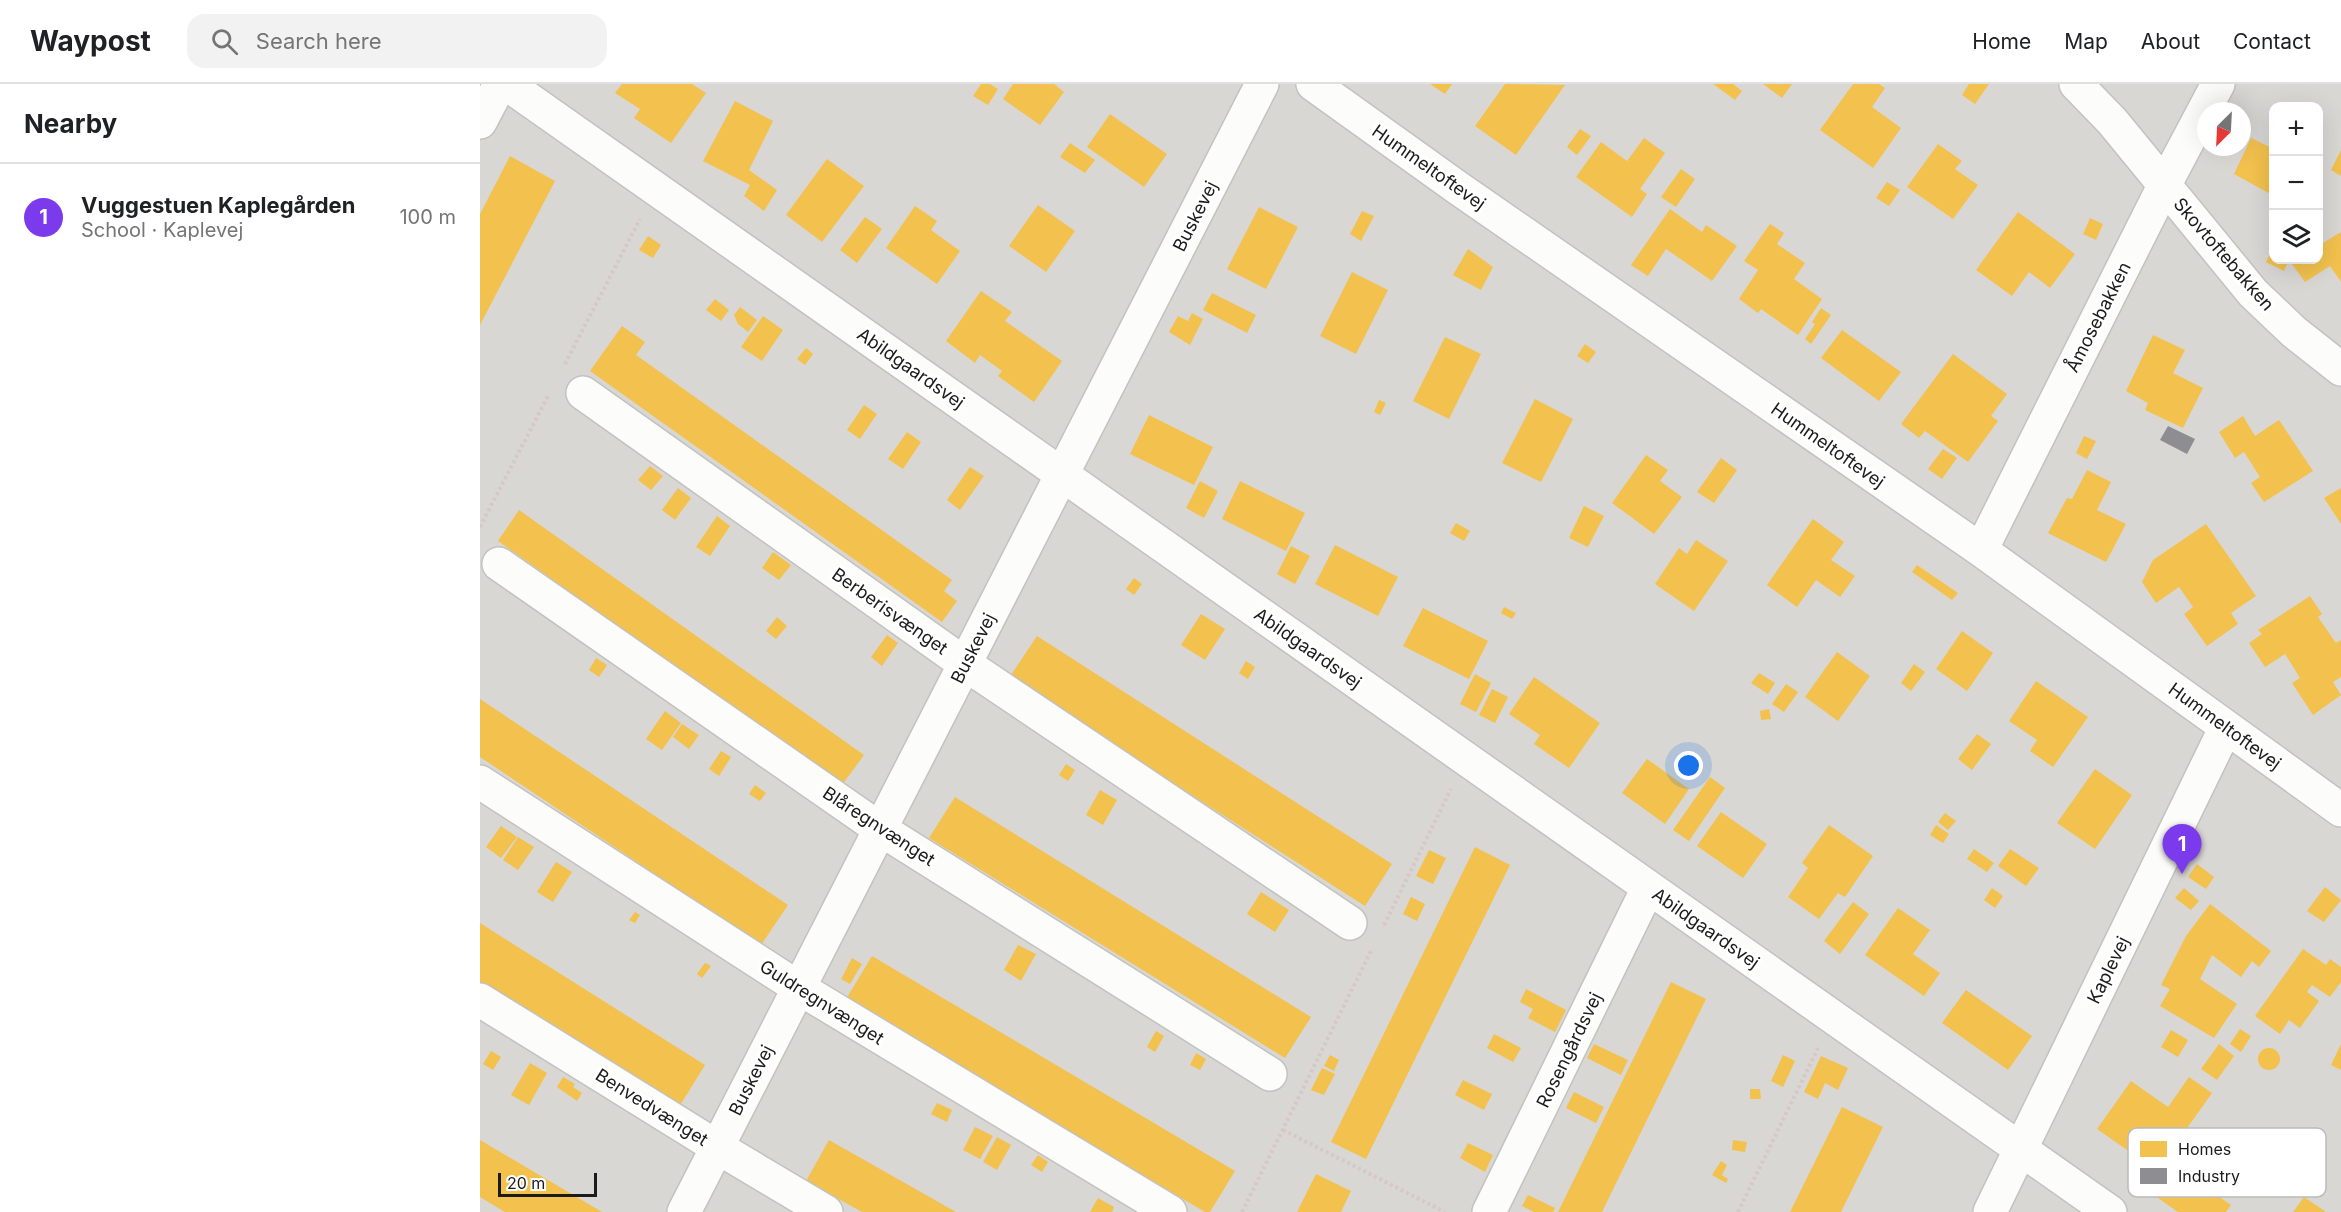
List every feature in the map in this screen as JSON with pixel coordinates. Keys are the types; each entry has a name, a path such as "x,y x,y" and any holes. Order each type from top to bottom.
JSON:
{"street":[{"path":"480,122 500,84"},
{"name":"Abildgaardsvej","path":"507,84 2110,1212"},
{"name":"Buskevej","path":"684,1212 1262,84"},
{"name":"Hummeltoftevej","path":"1313,84 1468,195 1981,550 2341,810"},
{"name":"Skovtoftebakken","path":"2076,84 2112,121 2253,293 2294,332 2341,369"},
{"name":"Åmosebakken","path":"1981,550 2164,184 2218,84"},
{"name":"Berberisvænget","path":"567,391 965,664 1350,923"},
{"name":"Blåregnvænget","path":"499,564 880,828 1270,1074"},
{"name":"Kaplevej","path":"1990,1212 2226,727"},
{"name":"Guldregnvænget","path":"480,782 798,988 1170,1212"},
{"name":"Rosengårdsvej","path":"1489,1212 1648,888"},
{"name":"Benvedvænget","path":"480,1000 826,1212"}],"path":[{"path":"562,368 656,188"},
{"path":"480,527 567,391"},
{"path":"1382,929 1466,759"},
{"path":"1242,1212 1372,950"},
{"path":"1738,1212 1834,1017"},
{"path":"1283,1130 1445,1212"}],"shaded area":[{"path":"480,84 2341,84 2341,1212 480,1212"}],"building: Homes":[{"path":"622,84 692,84 706,93 671,143 634,118 640,109 615,93"},
{"path":"981,84 990,84 998,89 988,105 973,96"},
{"path":"1013,84 1054,84 1064,92 1040,125 1003,99"},
{"path":"1430,84 1452,84 1445,94"},
{"path":"1505,84 1565,85 1516,155 1475,126"},
{"path":"1713,84 1733,84 1742,91 1735,100"},
{"path":"1763,84 1792,84 1782,98"},
{"path":"1853,84 1879,84 1885,88 1872,107 1901,128 1873,168 1820,130"},
{"path":"1969,84 1989,84 1975,104 1962,95"},
{"path":"735,101 773,121 749,170 777,190 764,211 744,196 750,185 703,161"},
{"path":"1110,114 1167,154 1144,187 1087,147"},
{"path":"1580,129 1591,136 1577,155 1567,147"},
{"path":"1644,138 1665,153 1640,189 1647,194 1632,217 1576,177 1601,142 1627,161"},
{"path":"2251,138 2269,147 2269,193 2234,174 2242,156 2251,156"},
{"path":"1070,143 1095,160 1085,173 1060,157"},
{"path":"1938,144 1962,161 1955,169 1978,185 1953,219 1907,187"},
{"path":"2341,150 2341,176 2331,170"},
{"path":"510,156 555,181 480,325 480,214"},
{"path":"827,159 864,186 822,242 786,215"},
{"path":"1681,169 1695,179 1676,207 1661,197"},
{"path":"1887,182 1900,190 1889,206 1876,198"},
{"path":"1038,205 1075,231 1046,272 1009,246"},
{"path":"915,206 937,221 931,230 960,251 937,284 886,248"},
{"path":"1259,207 1298,227 1266,289 1227,269"},
{"path":"1670,209 1702,232 1706,225 1737,246 1712,281 1666,249 1648,276 1631,265"},
{"path":"1362,211 1374,216 1361,241 1350,234"},
{"path":"2018,212 2075,254 2050,288 2029,272 2012,296 1976,270"},
{"path":"865,217 882,229 857,263 840,250"},
{"path":"2090,218 2103,224 2096,240 2083,234"},
{"path":"1770,224 1784,233 1777,244 1805,263 1794,279 1822,299 1798,335 1761,309 1758,313 1739,299 1758,270 1744,261"},
{"path":"2341,232 2341,282 2330,266 2305,282 2292,264 2323,264 2323,243"},
{"path":"648,236 661,245 653,258 639,250"},
{"path":"1468,249 1493,267 1481,290 1453,275"},
{"path":"2270,264 2287,264 2284,271"},
{"path":"1352,272 1388,290 1356,354 1320,336"},
{"path":"981,291 1012,312 1005,321 1062,361 1034,402 998,376 1002,371 980,355 975,363 946,341"},
{"path":"1212,293 1256,315 1247,333 1203,310"},
{"path":"715,299 729,310 721,321 706,310"},
{"path":"740,307 757,320 748,332 738,324 734,315"},
{"path":"1821,308 1831,315 1811,344 1805,339 1815,324 1812,322"},
{"path":"1192,313 1203,319 1190,345 1169,332 1178,316 1188,321"},
{"path":"763,316 783,330 762,361 741,347"},
{"path":"622,326 645,342 636,355 952,580 944,591 957,601 942,622 590,371"},
{"path":"1842,330 1901,372 1879,401 1821,358"},
{"path":"2153,335 2185,350 2173,373 2203,388 2183,428 2145,410 2148,403 2126,391"},
{"path":"1445,337 1481,354 1449,419 1413,401"},
{"path":"1585,344 1596,352 1588,363 1577,356"},
{"path":"806,348 813,354 805,365 797,359"},
{"path":"1953,354 2007,394 1991,416 1998,421 1968,462 1925,431 1919,438 1901,424"},
{"path":"1535,399 1573,419 1541,482 1502,463"},
{"path":"1379,400 1386,403 1380,415 1374,412"},
{"path":"864,405 877,414 860,439 847,430"},
{"path":"1149,415 1213,447 1194,485 1130,454"},
{"path":"2243,416 2255,436 2279,420 2313,471 2264,502 2251,483 2260,477 2244,452 2235,458 2219,432"},
{"path":"907,432 921,442 903,469 888,459"},
{"path":"2084,436 2096,441 2087,459 2076,453"},
{"path":"1943,449 1957,458 1942,479 1928,469"},
{"path":"1646,455 1668,470 1660,481 1682,497 1654,534 1612,503"},
{"path":"1721,458 1737,470 1714,503 1697,492"},
{"path":"650,466 663,476 651,490 638,480"},
{"path":"970,467 984,476 960,510 947,500"},
{"path":"2087,470 2111,482 2097,510 2126,524 2106,562 2048,533 2067,498 2072,499"},
{"path":"1200,481 1218,491 1204,518 1186,508"},
{"path":"1240,481 1305,513 1286,551 1222,519"},
{"path":"678,488 691,498 675,520 662,510"},
{"path":"2341,488 2341,524 2324,498"},
{"path":"1584,506 1604,516 1588,547 1569,538"},
{"path":"519,510 864,755 842,785 498,541"},
{"path":"717,516 730,526 710,556 696,547"},
{"path":"1813,519 1844,542 1831,560 1855,576 1840,597 1816,580 1797,607 1767,585"},
{"path":"1456,523 1470,531 1464,541 1450,533"},
{"path":"2206,524 2256,596 2231,613 2238,624 2207,646 2184,614 2193,607 2179,587 2156,603 2142,582 2153,560"},
{"path":"1696,540 1728,561 1694,611 1655,584 1679,548 1687,554"},
{"path":"1335,545 1398,577 1378,616 1315,584"},
{"path":"1291,546 1310,556 1295,584 1277,574"},
{"path":"773,552 791,565 779,580 762,568"},
{"path":"1917,565 1958,593 1952,600 1912,572"},
{"path":"1134,578 1142,584 1134,595 1126,589"},
{"path":"2310,596 2322,614 2318,617 2336,643 2341,640 2341,677 2333,682 2341,695 2313,715 2292,683 2300,678 2285,654 2265,667 2249,643 2262,634 2258,630"},
{"path":"1504,607 1516,613 1512,619 1501,613"},
{"path":"1423,608 1488,641 1469,679 1403,646"},
{"path":"1201,614 1225,629 1205,660 1181,645"},
{"path":"777,617 787,626 776,639 766,631"},
{"path":"1962,631 1993,653 1967,691 1936,669"},
{"path":"887,635 898,643 882,666 871,657"},
{"path":"1037,636 1392,864 1365,906 1009,678"},
{"path":"1837,652 1870,676 1838,721 1805,697"},
{"path":"596,658 607,665 599,677 589,670"},
{"path":"1246,661 1255,667 1248,679 1239,673"},
{"path":"1914,664 1925,672 1911,691 1901,683"},
{"path":"1759,673 1775,683 1768,694 1751,683"},
{"path":"1475,674 1491,683 1476,712 1460,704"},
{"path":"1534,677 1600,723 1569,768 1534,744 1540,735 1509,714"},
{"path":"2036,681 2088,717 2053,767 2030,751 2037,740 2009,721"},
{"path":"1786,684 1798,692 1784,712 1772,704"},
{"path":"1492,689 1508,697 1495,723 1479,715"},
{"path":"480,699 788,905 761,945 480,757"},
{"path":"1769,709 1771,719 1761,720 1760,711"},
{"path":"665,711 681,723 662,750 646,739"},
{"path":"682,724 699,735 689,749 673,737"},
{"path":"1977,734 1991,744 1972,770 1958,759"},
{"path":"721,751 731,757 719,776 709,769"},
{"path":"1647,759 1689,789 1665,824 1622,793"},
{"path":"1066,764 1075,770 1068,781 1059,775"},
{"path":"2095,769 2132,795 2095,849 2057,823"},
{"path":"1710,777 1725,788 1689,841 1673,830"},
{"path":"755,785 766,793 760,801 749,794"},
{"path":"1100,790 1117,800 1103,825 1086,815"},
{"path":"955,797 1311,1017 1285,1058 929,838"},
{"path":"1721,812 1767,844 1743,878 1697,846"},
{"path":"1945,813 1956,821 1948,830 1938,822"},
{"path":"1829,825 1873,856 1845,897 1838,893 1819,919 1788,897 1808,868 1802,863"},
{"path":"1936,825 1949,834 1943,843 1930,835"},
{"path":"501,826 517,837 501,858 486,847"},
{"path":"518,837 534,847 518,870 503,860"},
{"path":"1475,847 1510,865 1366,1159 1331,1142"},
{"path":"1974,849 1994,863 1987,872 1967,859"},
{"path":"2010,849 2039,868 2026,886 1998,866"},
{"path":"1429,850 1446,858 1433,884 1416,876"},
{"path":"556,862 572,872 553,902 537,892"},
{"path":"2197,864 2214,877 2206,889 2188,877"},
{"path":"2325,887 2341,900 2324,922 2307,911"},
{"path":"1992,888 2003,896 1995,908 1984,900"},
{"path":"2184,888 2199,901 2191,910 2175,898"},
{"path":"1261,892 1289,910 1275,932 1247,914"},
{"path":"1411,897 1425,904 1417,921 1403,914"},
{"path":"1853,902 1869,914 1840,954 1824,941"},
{"path":"2210,904 2271,951 2259,967 2252,961 2241,977 2212,955 2200,979 2237,1004 2214,1038 2160,1006 2170,989 2161,985 2186,936"},
{"path":"1898,908 1930,930 1913,954 1940,973 1924,996 1865,955"},
{"path":"635,912 640,915 635,923 629,920"},
{"path":"480,923 705,1065 679,1107 480,982"},
{"path":"1018,945 1036,954 1021,981 1004,970"},
{"path":"2303,949 2326,965 2330,959 2341,967 2341,982 2330,997 2312,985 2307,992 2319,1001 2300,1028 2289,1020 2280,1034 2255,1016"},
{"path":"872,956 1235,1171 1210,1212 1205,1212 846,999"},
{"path":"852,958 862,964 850,984 841,979"},
{"path":"705,963 711,966 702,978 697,974"},
{"path":"1671,982 1706,999 1602,1212 1558,1212"},
{"path":"1526,989 1566,1010 1555,1032 1528,1018 1533,1009 1520,1002"},
{"path":"1966,990 2032,1036 2008,1070 1942,1023"},
{"path":"2240,1029 2251,1036 2241,1052 2230,1044"},
{"path":"2171,1030 2188,1040 2178,1057 2161,1047"},
{"path":"1156,1031 1164,1036 1155,1052 1147,1047"},
{"path":"1494,1034 1521,1048 1513,1062 1487,1048"},
{"path":"1594,1044 1628,1060 1621,1075 1587,1058"},
{"path":"2219,1044 2234,1056 2217,1080 2201,1069"},
{"path":"2341,1044 2341,1070 2331,1065"},
{"path":"2269,1048 2277,1051 2280,1059 2277,1067 2269,1070 2261,1067 2258,1059 2261,1051"},
{"path":"491,1051 501,1057 493,1070 483,1064"},
{"path":"1196,1053 1206,1059 1200,1070 1190,1065"},
{"path":"1330,1055 1339,1060 1334,1071 1324,1066"},
{"path":"1783,1055 1795,1061 1783,1087 1771,1081"},
{"path":"1821,1056 1848,1068 1838,1090 1825,1083 1818,1099 1804,1092"},
{"path":"530,1063 547,1073 529,1105 511,1095"},
{"path":"1322,1068 1335,1074 1324,1095 1311,1090"},
{"path":"563,1077 575,1084 573,1087 582,1093 577,1101 557,1087"},
{"path":"2189,1077 2212,1093 2187,1128 2128,1128 2128,1151 2097,1129 2131,1081 2168,1107"},
{"path":"1463,1080 1492,1094 1484,1110 1455,1095"},
{"path":"1750,1089 1760,1089 1761,1099 1750,1099"},
{"path":"1574,1092 1604,1107 1596,1123 1566,1108"},
{"path":"937,1103 952,1110 947,1122 931,1114"},
{"path":"1842,1107 1883,1127 1841,1212 1790,1212"},
{"path":"975,1127 993,1136 980,1159 963,1150"},
{"path":"997,1137 1011,1145 997,1170 983,1162"},
{"path":"480,1140 602,1212 505,1212 480,1197"},
{"path":"829,1140 956,1212 862,1212 806,1181"},
{"path":"1733,1140 1747,1142 1745,1152 1732,1150"},
{"path":"1468,1143 1493,1155 1485,1172 1460,1158"},
{"path":"1038,1155 1048,1162 1042,1172 1031,1165"},
{"path":"1721,1161 1727,1165 1722,1175 1728,1179 1726,1183 1712,1175"},
{"path":"1316,1174 1351,1191 1341,1212 1297,1212"},
{"path":"1528,1195 1555,1208 1553,1212 1534,1212 1522,1206"},
{"path":"2220,1197 2231,1205 2226,1212 2178,1212 2158,1198"},
{"path":"2304,1197 2326,1212 2293,1212"},
{"path":"1098,1198 1114,1207 1112,1212 1090,1212"}],"building: Industry":[{"path":"2168,426 2195,439 2187,454 2160,440"}],"place":[{"name":"Vuggestuen Kaplegården","path":"2182,874"}]}
